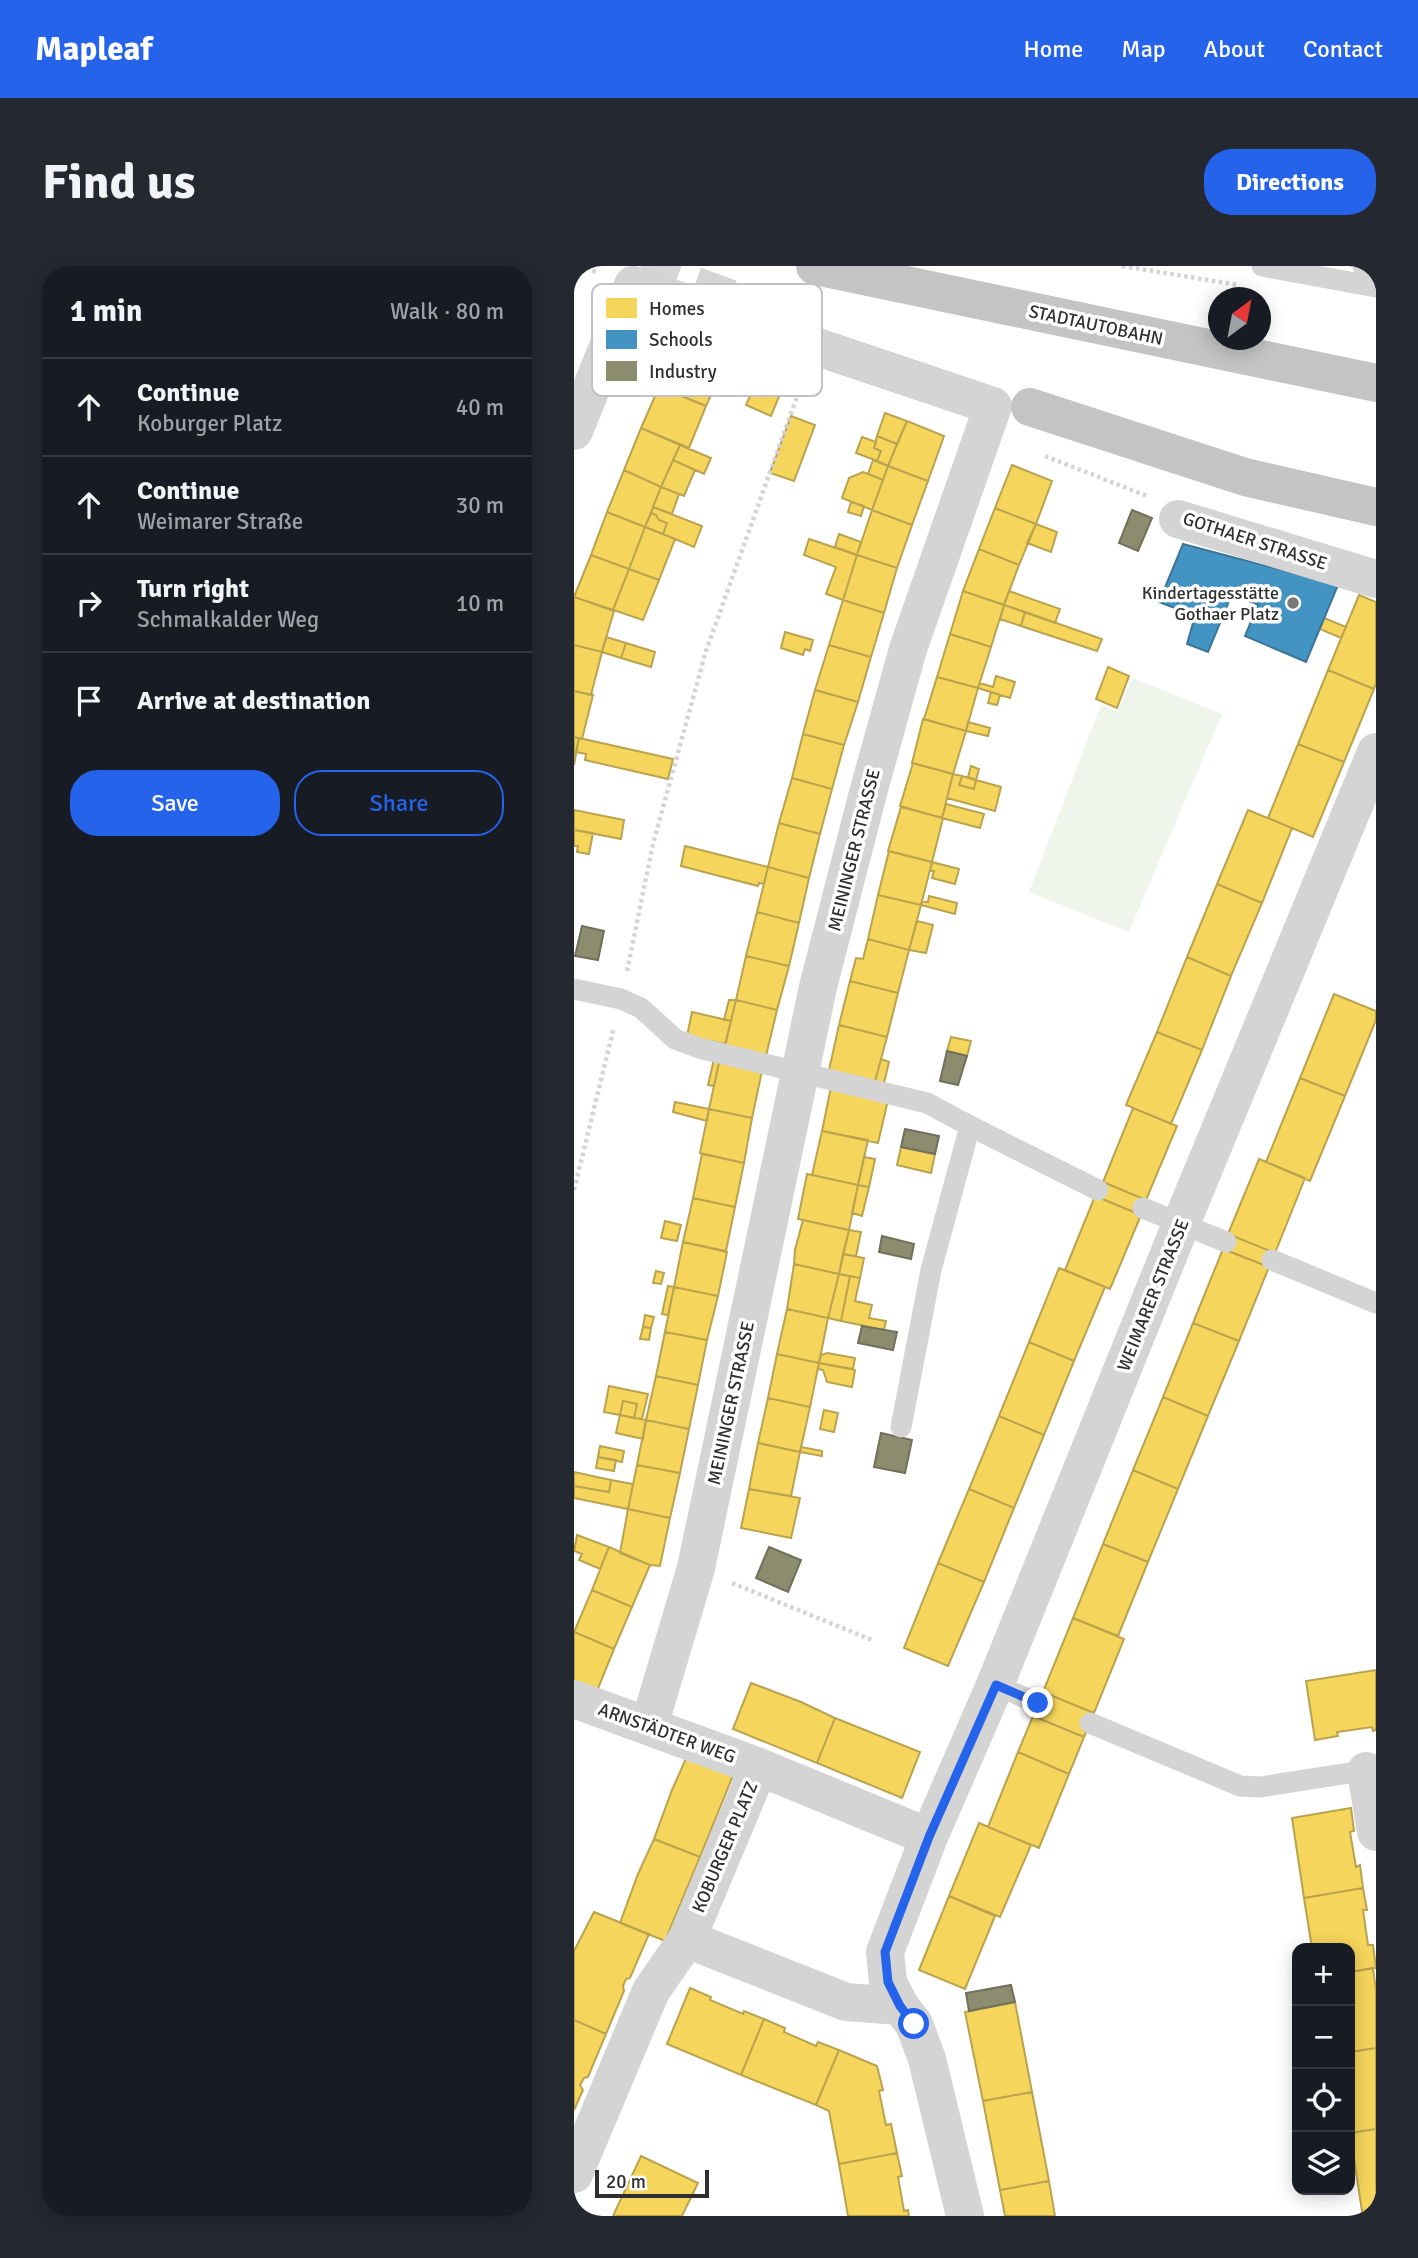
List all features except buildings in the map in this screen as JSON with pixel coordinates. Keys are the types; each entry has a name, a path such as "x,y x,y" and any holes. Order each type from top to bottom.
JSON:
{"highway":[{"name":"STADTAUTOBAHN","path":"815,266 1376,383"},
{"path":"1030,407 1245,477 1376,507"}],"street":[{"name":"MEININGER STRASSE","path":"649,1726 696,1567 818,987 908,649 993,406 822,349"},
{"name":"MEININGER STRASSE","path":"574,431 592,388"},
{"name":"GOTHAER STRASSE","path":"1178,519 1376,579"},
{"name":"WEIMARER STRASSE","path":"929,1837 996,1685 1181,1224 1376,752"},
{"name":"ARNSTÄDTER WEG","path":"574,1699 759,1767"},
{"name":"KOBURGER PLATZ","path":"575,2167 651,1991 687,1939 759,1767 929,1837"},
{"path":"1371,1770 1376,1832"},
{"path":"929,1837 885,1952 888,1982 900,2006 914,2024 927,2059 965,2216"},
{"path":"687,1939 846,2002 900,2006"}],"lane":[{"path":"1262,266 1376,287"},
{"path":"1363,266 1376,268"},
{"path":"574,989 621,999 641,1008 675,1039 699,1048 927,1103 1098,1190"},
{"path":"901,1427 931,1270 970,1126"},
{"path":"1143,1208 1226,1242"},
{"path":"1272,1261 1376,1303"},
{"path":"996,1685 1038,1703"},
{"path":"1090,1723 1240,1786 1260,1787 1371,1770"}],"path":[{"path":"574,1190 621,999 653,844 706,651 798,396"},
{"name":"GOTHAER STRASSE","path":"1044,456 1160,500 1178,519"},
{"path":"696,1567 872,1640"}],"shaded area":[{"path":"1132,678 1222,714 1129,932 1029,892 1101,705 1118,711"}],"tunnel":[{"path":"641,266 690,284"}],"place":[{"name":"Kindertagesstätte Gothaer Platz","path":"1293,603"}],"route":[{"path":"914,2024 900,2006 888,1982 885,1952 929,1837 996,1685 1038,1703"}]}
